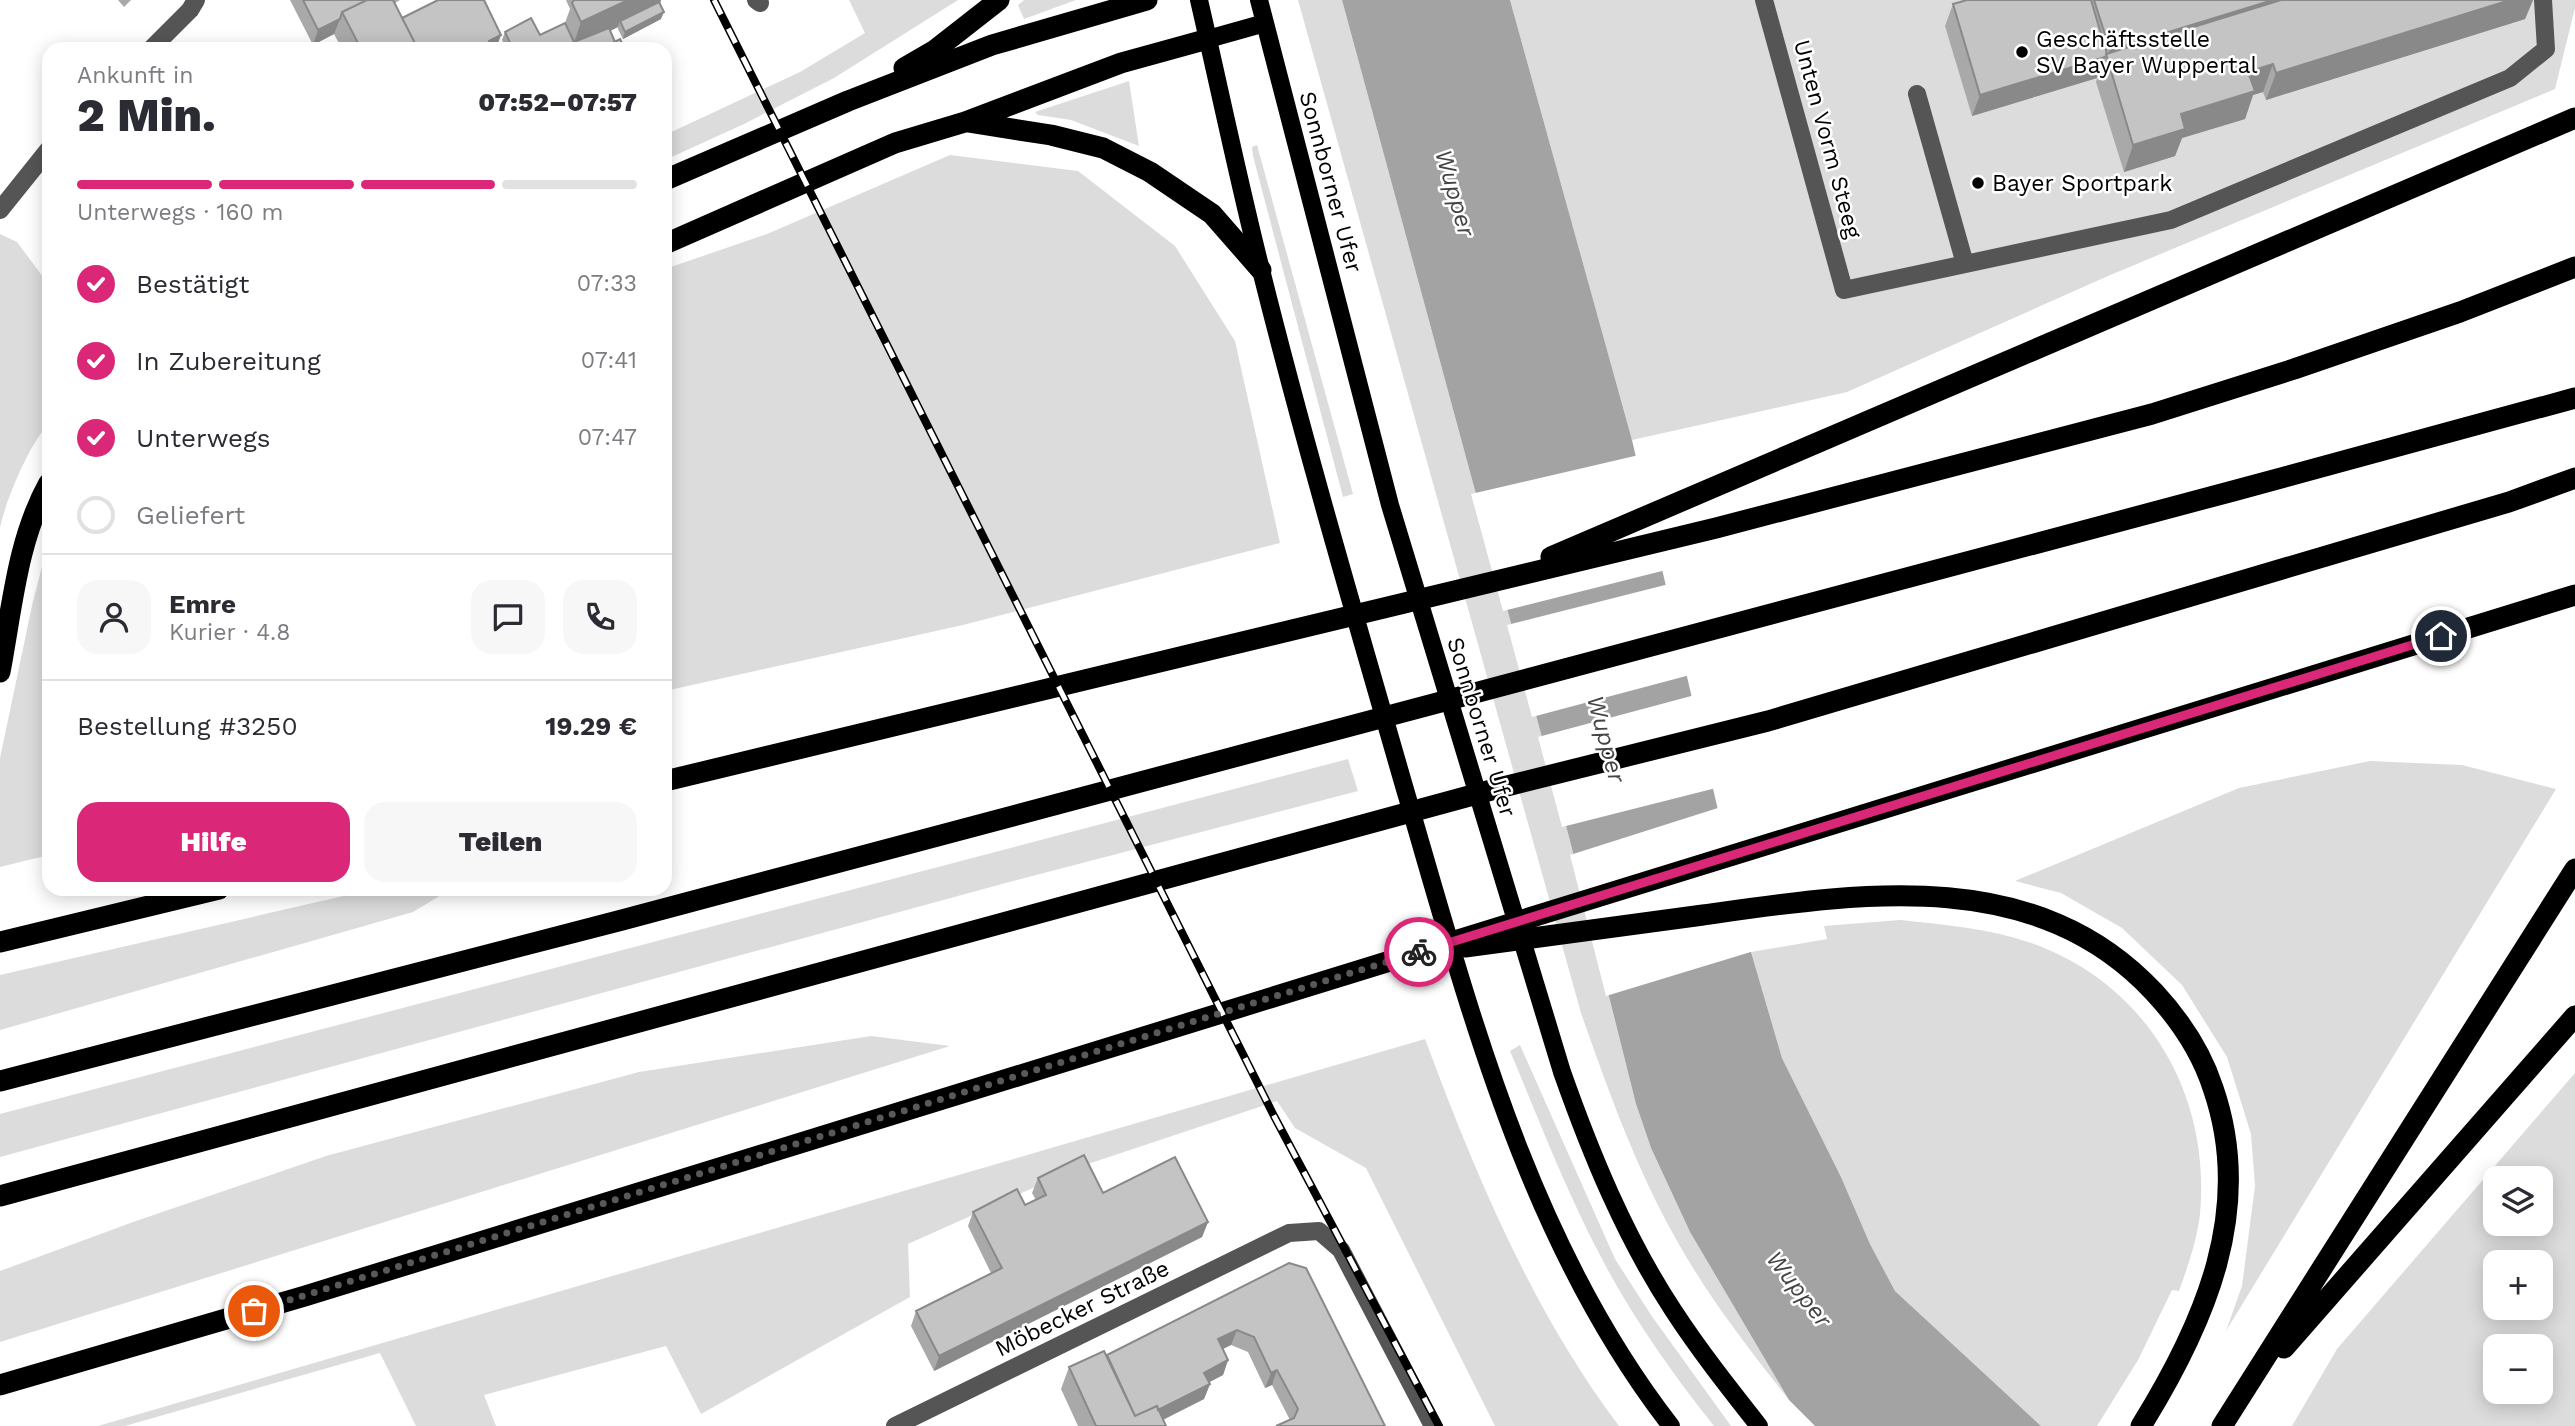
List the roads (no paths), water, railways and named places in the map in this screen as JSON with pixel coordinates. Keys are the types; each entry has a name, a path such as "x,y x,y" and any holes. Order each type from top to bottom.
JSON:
{"highway":[{"path":"848,101 935,50 999,0"},
{"path":"672,177 848,101 992,45 1147,0"},
{"path":"672,241 895,143 965,122 1121,63 1208,39"},
{"path":"1502,578 2575,118"},
{"path":"965,122 1051,135 1103,148 1150,172 1212,215 1261,271"},
{"path":"672,779 1716,528 2152,414 2384,338 2575,267"},
{"path":"0,1081 636,916 2575,398"},
{"path":"0,1196 1495,789 1768,721 2470,513 2575,478"},
{"path":"0,672 20,564 31,525 42,499"},
{"path":"0,1385 318,1292 2575,595"},
{"path":"2222,1426 2575,869"},
{"path":"1408,955 1817,899 1890,895 1973,900 2017,909 2063,925 2100,945 2135,971 2186,1031 2207,1069 2221,1110 2228,1150 2230,1195 2221,1253 2201,1311 2173,1375 2141,1426"},
{"path":"0,942 190,896"},
{"path":"2237,1403 2575,1016"}],"main road":[{"path":"1199,0 1261,271 1328,522 1479,1042 1517,1142 1577,1279 1652,1401 1671,1426"},
{"name":"Sonnborner Ufer","path":"1259,0 1390,505 1545,1022 1579,1122 1634,1244 1672,1309 1759,1426"},
{"path":"1208,39 1265,23"}],"street":[{"path":"158,42 196,0"},
{"name":"Unten Vorm Steeg","path":"1764,0 1844,290 1965,264"},
{"path":"1917,94 1965,264 2171,220 2510,78 2546,49 2543,0"},
{"path":"0,210 42,158"},
{"name":"Möbecker Straße","path":"895,1426 1289,1233 1319,1231 1341,1250 1433,1426"}],"water":[{"name":"Wupper","path":"1342,0 1510,0 1632,440 1751,952 1782,1058 1895,1291 2041,1426 1815,1426 1789,1400 1690,1232 1651,1148 1636,1104 1569,837"}],"railway":[{"path":"714,0 1274,1116 1439,1426"}],"place":[{"name":"Geschäftsstelle SV Bayer Wuppertal","path":"2022,52"},
{"name":"Bayer Sportpark","path":"1978,183"}]}
